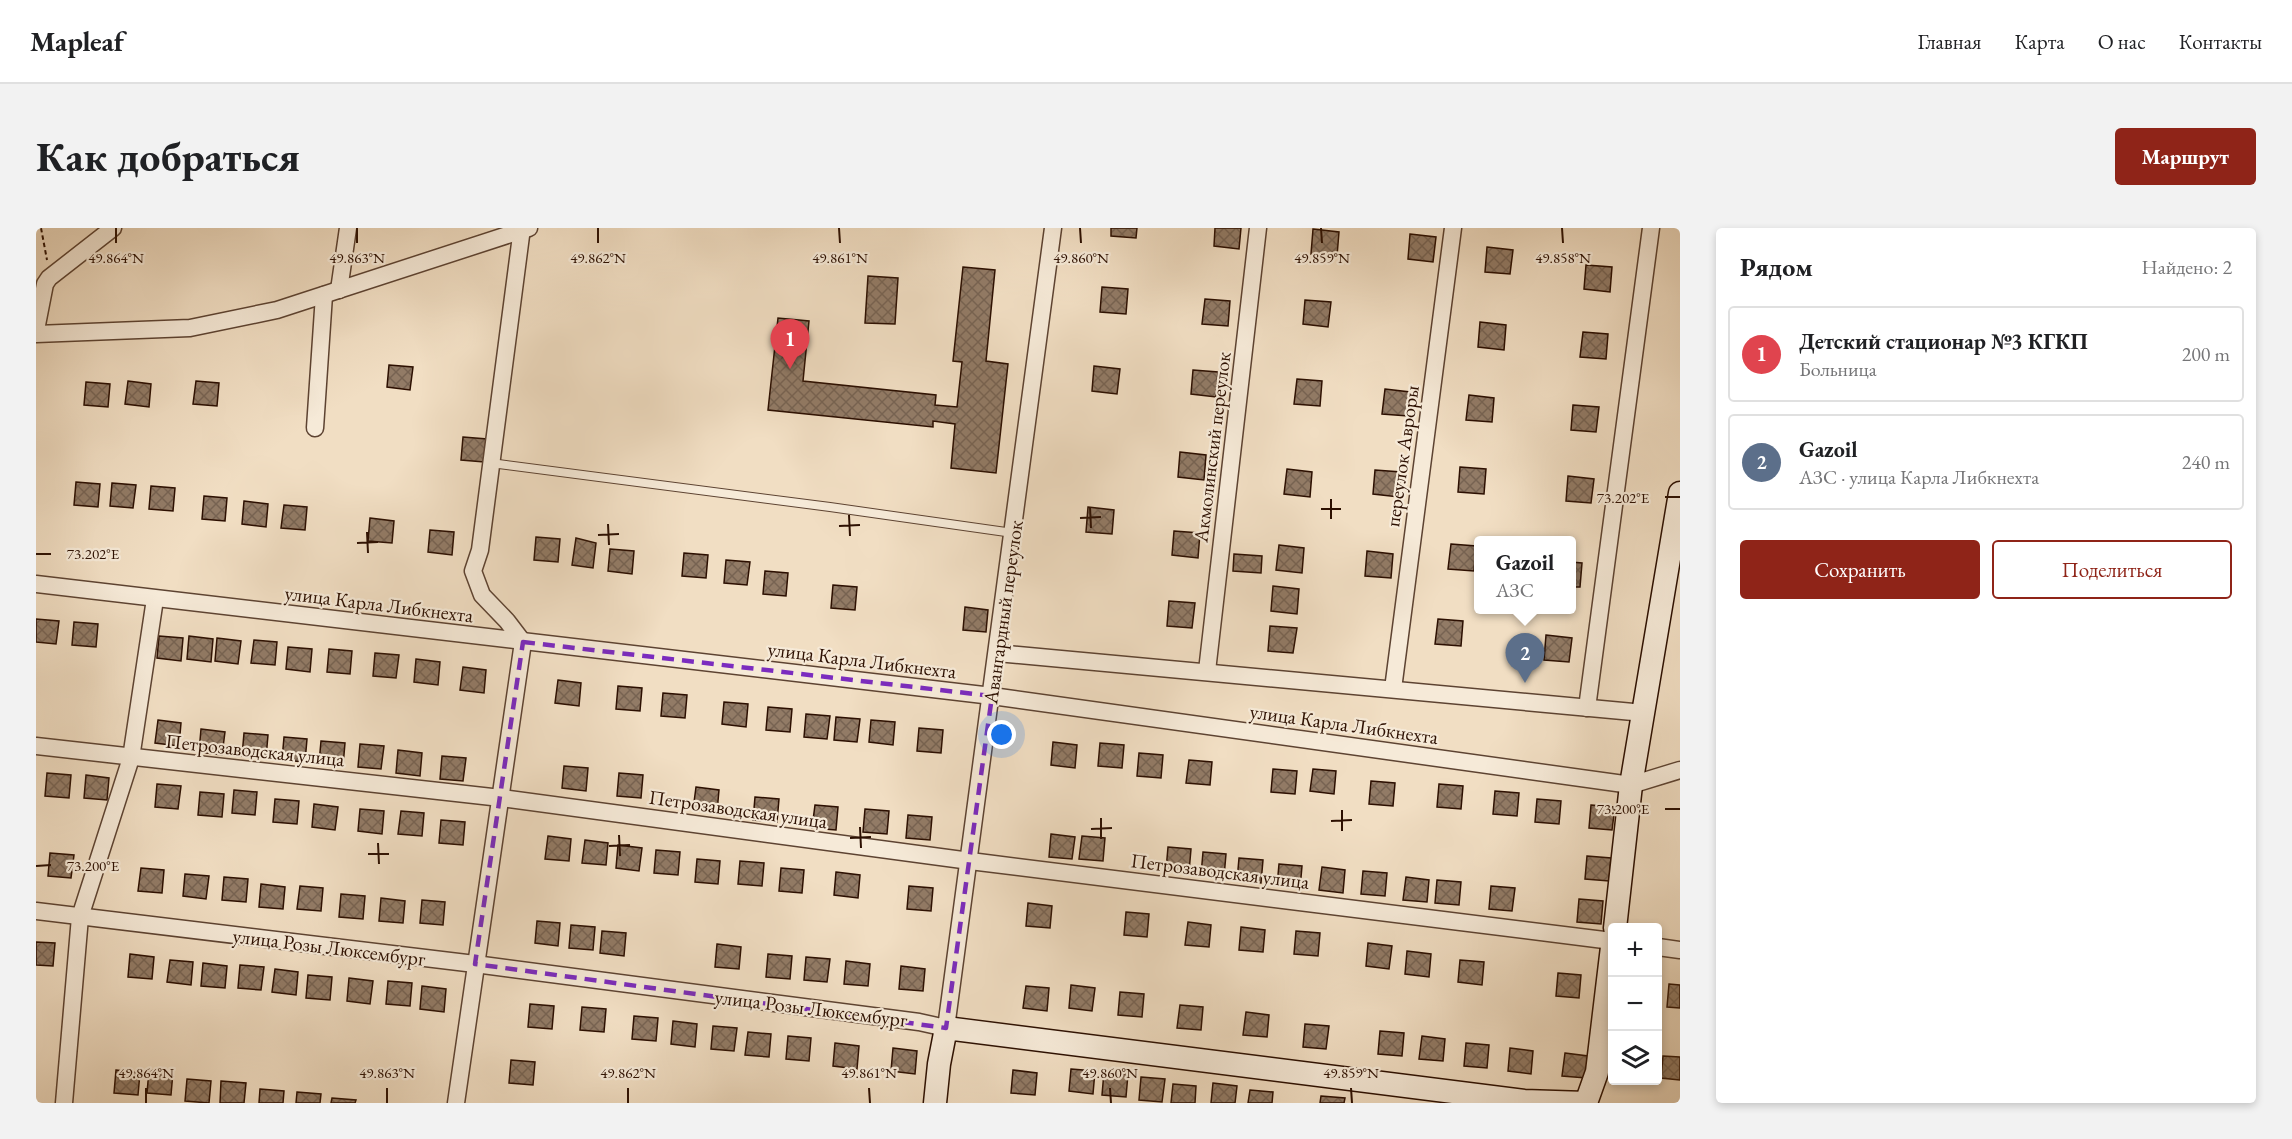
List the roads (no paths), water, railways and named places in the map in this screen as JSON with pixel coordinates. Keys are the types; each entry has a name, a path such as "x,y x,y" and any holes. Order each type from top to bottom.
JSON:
{"main road":[{"path":"1615,923 1631,785 1680,493"},
{"path":"1586,1103 1597,1072 1608,977"},
{"name":"Авангардный переулок","path":"935,1103 946,1029"},
{"name":"улица Розы Люксембург","path":"946,1029 1524,1101 1586,1103"}],"street":[{"path":"112,228 49,278 45,284 36,332 190,328 277,310 525,229 480,550 473,571 482,595 523,642 456,1103"},
{"path":"315,428 332,292 348,228"},
{"name":"Авангардный переулок","path":"946,1029 1053,228"},
{"name":"Акмолинский переулок","path":"1207,670 1258,228"},
{"name":"переулок Авроры","path":"1392,689 1453,228"},
{"path":"1587,708 1651,228"},
{"name":"улица Карла Либкнехта","path":"36,584 992,696 1631,785 1680,770"},
{"path":"64,1103 80,917 131,758 155,599"},
{"path":"997,653 1207,670 1644,713"},
{"name":"Петрозаводская улица","path":"36,746 501,798 970,861 1608,941"},
{"name":"улица Розы Люксембург","path":"36,911 475,964 919,1022 946,1029"},
{"path":"1662,948 1680,950"}],"lane":[{"path":"491,463 1013,533"}],"place":[{"name":"Детский стационар №3 КГКП","path":"790,369"},
{"name":"Gazoil","path":"1525,683"}]}
